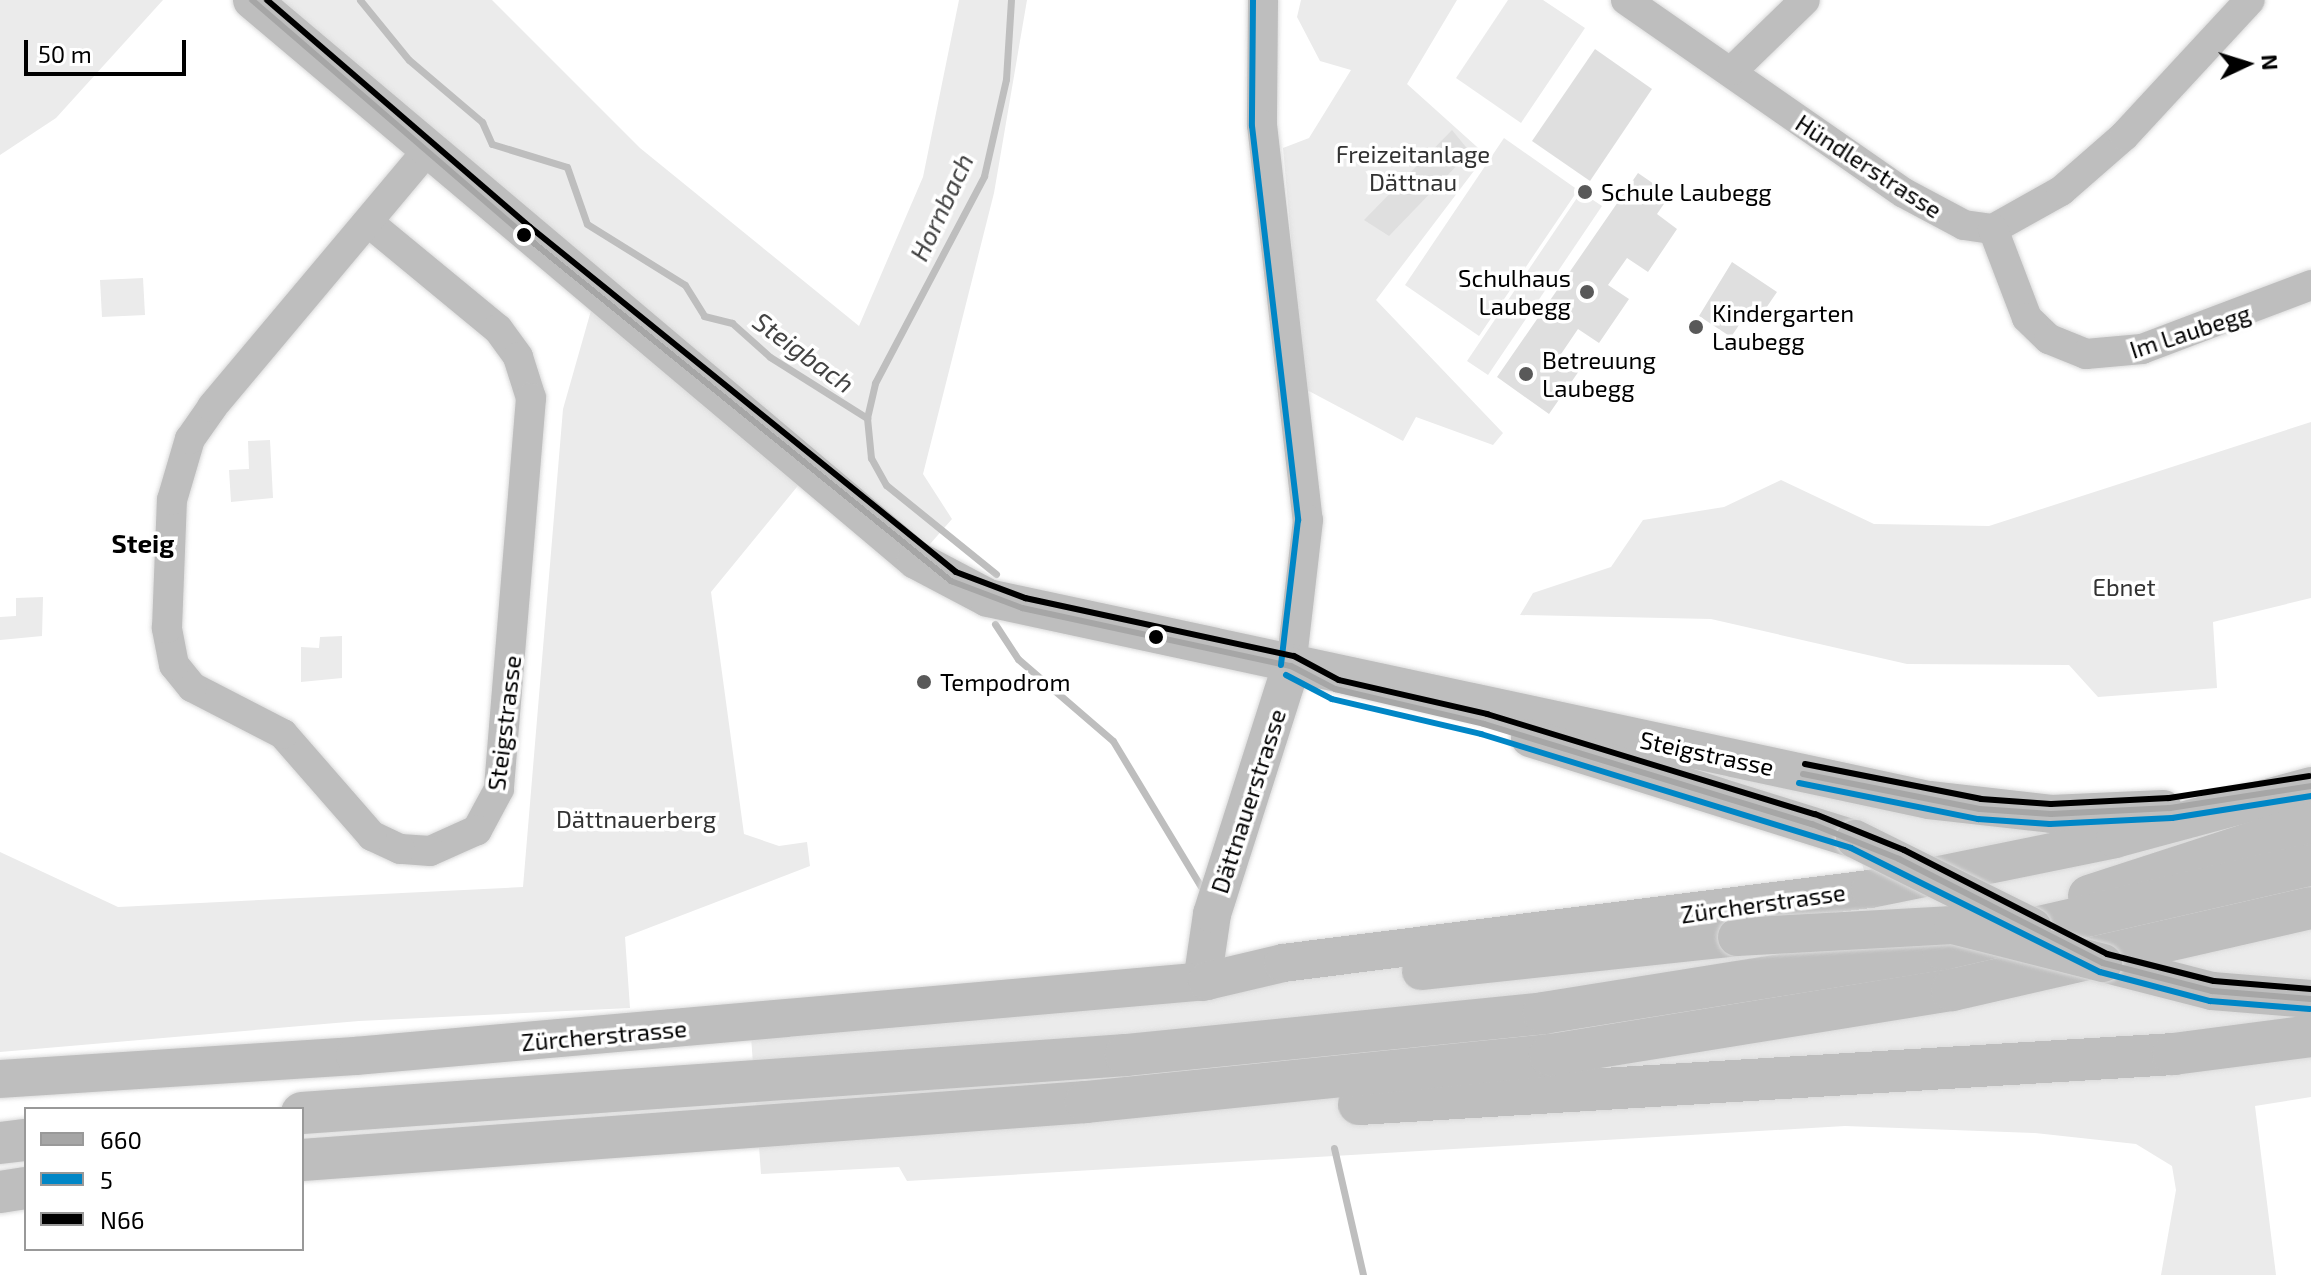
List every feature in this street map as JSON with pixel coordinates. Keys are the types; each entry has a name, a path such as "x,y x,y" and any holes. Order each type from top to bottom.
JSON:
{"highway":[{"path":"2001,937 2117,883 2311,824"},
{"path":"304,1113 1315,1038 1674,995 2001,937 2311,865"},
{"path":"304,1160 1003,1109 1435,1069 1680,1037 1995,981 2311,908"},
{"path":"1003,1109 1205,1115 2173,1054 2311,1036"},
{"path":"0,1143 24,1140"},
{"path":"0,1192 24,1188"}],"main road":[{"name":"Steigstrasse","path":"252,0 427,151 951,581 1022,608 1291,666 1339,669 1980,809 2092,814 2269,795"},
{"name":"Steigstrasse","path":"1291,666 1335,689 1512,732 1855,839 2103,963"},
{"name":"Dättnauerstrasse","path":"1204,981 1212,914 1291,666"},
{"name":"Zürcherstrasse","path":"1204,981 1283,963 1870,889 2115,839 2311,786"},
{"name":"Zürcherstrasse","path":"0,1079 371,1055 1204,981 1289,984 1737,937 1944,924 2173,983 2311,999"}],"street":[{"name":"Dättnauerstrasse","path":"1263,0 1262,125 1308,520 1291,666"},
{"name":"Hündlerstrasse","path":"1626,0 1733,70 1904,193 1964,225 1993,229"},
{"path":"1733,70 1805,0"},
{"path":"1993,229 2061,191 2124,136 2250,0"},
{"name":"Steigstrasse","path":"368,222 498,329 518,357 531,398 499,789 477,830 430,851 400,849 372,836 283,734 192,687 168,640 172,500 190,439 368,222 427,151"},
{"name":"Im Laubegg","path":"1993,229 2027,318 2049,339 2086,354 2142,349 2311,285"}],"green space":[{"path":"0,0 163,0 56,118 0,155"},
{"name":"Dättnauerberg","path":"252,0 492,0 640,148 859,326 923,177 959,0 1027,0 994,193 923,474 952,519 916,560 810,471 711,592 744,834 779,846 807,842 810,866 625,937 630,1008 359,1021 0,1052 0,852 118,907 523,887 563,409 596,293"},
{"path":"1301,0 1457,0 1407,84 1486,155 1376,300 1503,433 1493,445 1416,417 1403,441 1292,382 1292,250 1283,148 1309,138 1351,70 1320,61 1297,17"},
{"path":"1508,0 1543,0 1585,28 1521,123 1456,78"},
{"path":"1504,138 1578,190 1479,336 1405,285"},
{"path":"1581,192 1602,206 1488,375 1467,361"},
{"path":"143,278 145,315 102,317 100,280"},
{"name":"Ebnet","path":"2311,422 2311,598 2213,622 2217,688 2098,697 2069,665 1907,664 1711,619 1520,615 1533,593 1611,567 1643,520 1724,507 1781,480 1874,524 1989,526"},
{"path":"270,440 273,498 231,502 229,470 249,469 248,441"},
{"path":"43,597 42,636 0,640 0,617 16,616 16,598"},
{"path":"342,636 342,678 301,682 301,647 319,648 320,637"},
{"path":"1502,708 2092,814 2311,786 2311,1097 2255,1106 2276,1275 2161,1275 2176,1190 2172,1166 2136,1144 2035,1133 1845,1126 907,1181 899,1167 761,1174 750,1023 1869,888 1855,839 1512,732"}],"building":[{"path":"1595,49 1652,89 1590,181 1532,141"},
{"name":"Freizeitanlage Dättnau","path":"1452,130 1470,152 1389,236 1364,220"},
{"name":"Schulhaus Laubegg","path":"1638,173 1670,195 1657,214 1677,229 1648,272 1627,258 1608,285 1629,299 1599,343 1578,329 1559,357 1579,371 1549,414 1497,377"},
{"name":"Kindergarten Laubegg","path":"1732,262 1777,292 1764,311 1753,304 1731,337 1699,316"}],"waterway":[{"name":"Steigbach","path":"360,0 409,60 482,122 492,144 567,167 587,224 685,285 704,316 732,323 770,357 867,418"},
{"name":"Hornbach","path":"996,574 886,485 871,458 867,418 875,383 984,176 1006,79 1011,0"},
{"name":"Steigbach","path":"995,624 1018,659 1113,741 1201,887"},
{"name":"Steigbach","path":"1334,1148 1363,1275"}],"transit line":[{"name":"660","path":"252,0 524,235 951,581 1022,608 1291,666 1335,689 1484,724 1812,824 1899,859 2103,963 2212,991 2311,999"},
{"name":"N66","path":"267,0 530,227 956,572 1025,598 1294,656 1339,680 1487,714 1815,814 1904,850 2107,954 2214,981 2311,989"},
{"name":"5","path":"1253,0 1252,126 1298,520 1281,665"},
{"name":"5","path":"1286,675 1332,699 1481,734 1851,848 2100,972 2210,1001 2310,1009"},
{"name":"N66","path":"1805,764 1981,799 2051,804 2169,798 2309,776"},
{"name":"660","path":"1803,774 1980,809 2051,814 2170,808 2311,786"},
{"name":"5","path":"1799,783 1978,819 2050,824 2172,818 2311,796"}],"place":[{"name":"Schule Laubegg","path":"1585,192"},
{"name":"Schulhaus Laubegg","path":"1587,292"},
{"name":"Kindergarten Laubegg","path":"1696,327"},
{"name":"Betreuung Laubegg","path":"1526,374"},
{"name":"Tempodrom","path":"924,682"}],"district":[{"name":"Steig","path":"143,543"}]}
